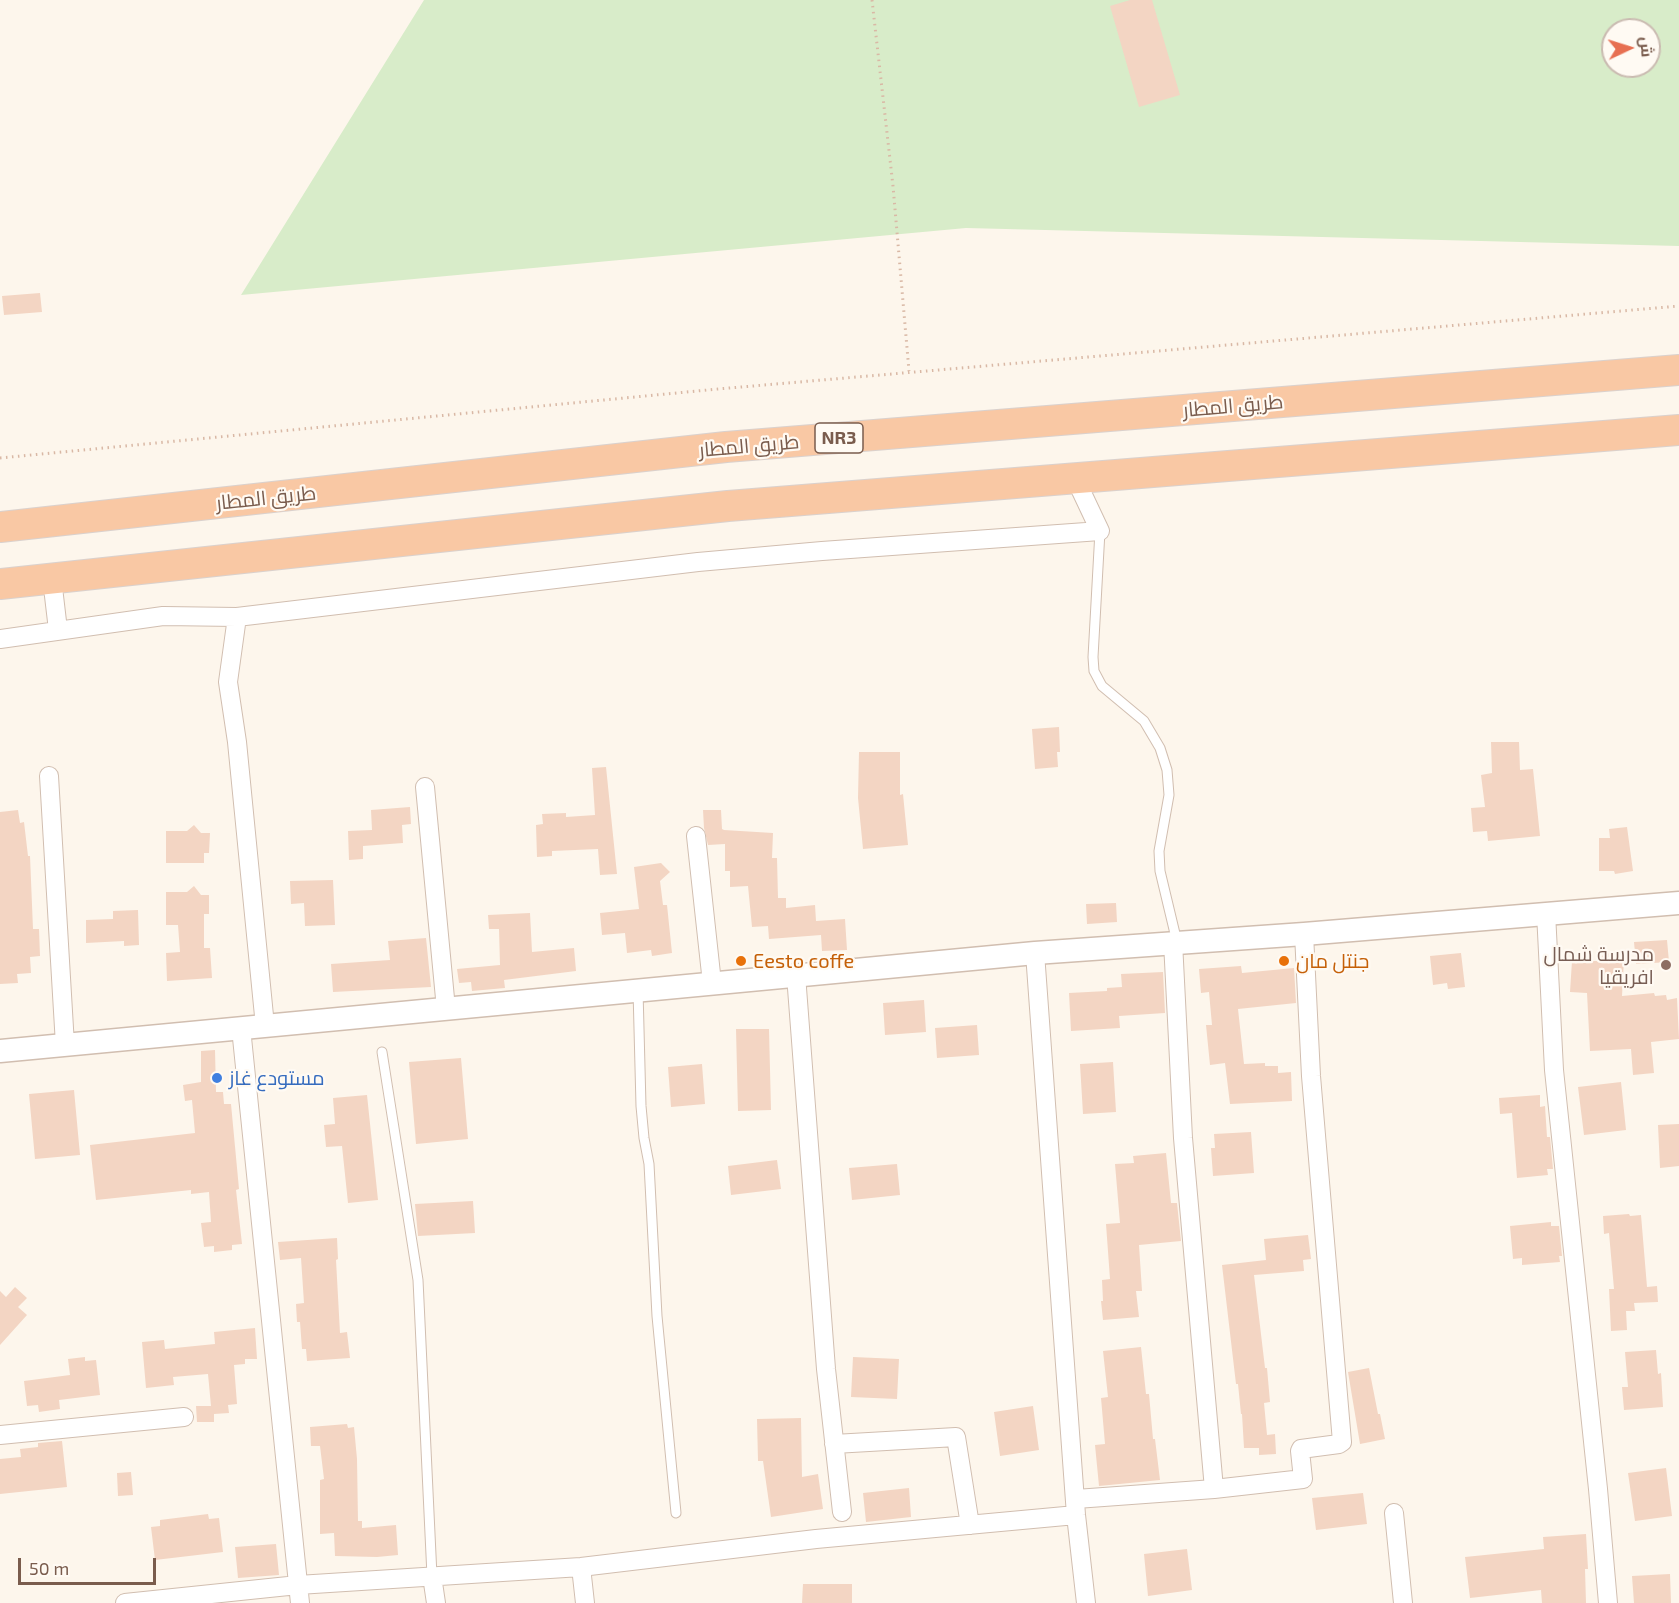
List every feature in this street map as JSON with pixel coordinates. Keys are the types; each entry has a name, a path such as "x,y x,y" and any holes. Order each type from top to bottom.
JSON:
{"highway":[{"name":"طريق المطار","path":"0,527 726,447 1679,370"},
{"path":"0,584 728,506 1679,430"}],"street":[{"path":"0,639 163,616 237,617 698,562 822,550 1100,531 1075,478"},
{"path":"52,579 58,630"},
{"path":"237,617 228,682 237,742 265,1026"},
{"path":"49,776 66,1045"},
{"path":"425,786 446,1009"},
{"path":"696,836 712,983"},
{"path":"0,1051 1035,953 1304,934 1679,903"},
{"path":"1546,913 1554,1070 1608,1603"},
{"path":"125,1603 299,1594 432,1576 581,1567 816,1539 970,1525 1076,1507 1303,1479 1299,1451 1301,1449 1342,1442 1311,1076 1304,934"},
{"path":"1175,942 1183,1138 1214,1489"},
{"path":"1035,953 1076,1507 1086,1603"},
{"path":"796,975 826,1369 842,1512"},
{"path":"241,1028 299,1594"},
{"path":"0,1435 183,1417"},
{"path":"834,1444 956,1437 970,1525"},
{"path":"1394,1513 1403,1603"},
{"path":"581,1567 585,1603"},
{"path":"432,1576 436,1603"}],"lane":[{"path":"1100,531 1094,671 1102,686 1144,721 1161,747 1167,770 1169,795 1160,851 1160,871 1175,942"},
{"path":"638,990 641,1106 649,1164 657,1316 676,1513"},
{"path":"381,1052 418,1280 432,1576"}],"path":[{"path":"872,0 893,186 909,372"},
{"path":"0,458 718,388 1679,306"}],"green space":[{"path":"424,0 1679,0 1679,246 966,228 241,295"}],"building":[{"path":"1130,0 1152,0 1180,95 1139,107 1110,6"},
{"path":"40,293 42,312 4,315 2,296"},
{"path":"1059,727 1058,767 1035,769 1032,729"},
{"path":"1491,742 1519,742 1520,770 1533,769 1540,836 1488,841 1487,831 1473,832 1471,808 1485,807 1481,775 1492,773"},
{"path":"859,752 900,752 900,795 903,794 908,845 863,849 858,798"},
{"path":"606,767 617,874 600,875 598,849 552,851 552,856 537,857 536,825 543,824 542,814 566,813 566,817 595,815 592,768"},
{"path":"410,807 411,824 402,825 403,843 363,846 363,859 349,860 348,831 372,830 371,810"},
{"path":"18,810 20,823 24,822 28,856 30,856 33,929 39,929 40,956 30,957 31,973 17,974 18,983 0,984 0,812"},
{"path":"703,810 721,810 722,829 724,830 773,833 772,858 777,858 778,898 786,898 786,908 815,905 816,921 845,919 847,950 822,951 821,935 769,939 768,926 752,927 748,886 730,887 730,871 725,871 725,844 708,845"},
{"path":"194,825 201,833 210,833 209,853 204,853 204,863 166,863 166,831 187,831"},
{"path":"1627,827 1633,871 1615,874 1614,871 1599,871 1599,838 1610,838 1609,829"},
{"path":"661,863 670,872 660,881 663,905 667,905 672,953 652,956 651,950 627,953 625,933 602,935 600,913 639,909 634,867"},
{"path":"333,880 335,925 305,926 304,903 291,904 290,881"},
{"path":"194,886 201,895 209,895 209,914 204,914 204,948 210,948 212,978 167,981 166,953 180,952 178,925 166,925 166,892 187,892"},
{"path":"1116,903 1117,922 1087,924 1086,904"},
{"path":"138,910 139,945 124,946 124,941 86,943 86,920 113,919 113,911"},
{"path":"530,913 532,952 574,948 576,971 504,980 505,988 472,991 471,982 459,983 457,969 500,965 499,929 489,929 488,915"},
{"path":"426,938 431,987 333,992 331,964 390,960 388,941"},
{"path":"1667,940 1669,962 1636,964 1634,942"},
{"path":"1461,953 1465,987 1448,989 1447,983 1433,985 1430,956"},
{"path":"1610,953 1624,959 1622,996 1654,993 1655,996 1666,995 1667,1000 1677,998 1679,1039 1651,1042 1654,1073 1633,1075 1631,1049 1590,1051 1587,993 1570,992 1572,961 1597,961 1604,954"},
{"path":"1241,966 1242,973 1294,968 1296,1003 1238,1009 1244,1064 1265,1063 1265,1066 1278,1066 1278,1073 1291,1072 1292,1101 1230,1104 1225,1063 1210,1065 1206,1025 1212,1025 1209,992 1201,993 1199,969"},
{"path":"1163,972 1165,1013 1119,1016 1120,1028 1071,1031 1069,993 1107,991 1107,988 1122,987 1121,974"},
{"path":"924,1000 926,1032 885,1035 883,1003"},
{"path":"977,1025 979,1055 937,1058 935,1028"},
{"path":"736,1029 769,1029 771,1110 738,1111"},
{"path":"215,1050 216,1092 223,1092 224,1104 231,1104 242,1244 232,1245 232,1250 214,1252 214,1246 204,1247 201,1223 211,1222 209,1192 191,1194 191,1190 96,1200 90,1145 195,1133 192,1100 185,1101 183,1085 201,1082 201,1051"},
{"path":"461,1058 468,1139 416,1144 409,1062"},
{"path":"1113,1062 1116,1112 1083,1114 1080,1064"},
{"path":"702,1064 705,1104 671,1107 668,1067"},
{"path":"1621,1082 1626,1130 1584,1135 1578,1087"},
{"path":"74,1090 80,1155 35,1159 29,1094"},
{"path":"367,1095 378,1200 348,1203 342,1146 326,1147 324,1125 335,1124 333,1098"},
{"path":"1540,1095 1540,1107 1545,1106 1547,1137 1550,1137 1553,1169 1547,1169 1548,1175 1517,1178 1512,1113 1500,1114 1499,1098"},
{"path":"1679,1124 1679,1166 1660,1168 1658,1125"},
{"path":"1251,1132 1254,1173 1213,1176 1211,1148 1215,1148 1214,1134"},
{"path":"1166,1153 1171,1203 1177,1203 1181,1241 1139,1245 1142,1291 1136,1291 1139,1317 1103,1320 1102,1280 1110,1279 1106,1224 1120,1223 1115,1164 1134,1163 1133,1156"},
{"path":"777,1160 781,1189 731,1195 728,1166"},
{"path":"897,1164 900,1195 852,1200 849,1168"},
{"path":"473,1201 475,1233 418,1236 415,1204"},
{"path":"1629,1214 1630,1216 1641,1215 1647,1287 1657,1286 1658,1302 1634,1303 1635,1311 1626,1311 1627,1330 1611,1331 1609,1289 1614,1289 1609,1233 1604,1234 1603,1216"},
{"path":"1551,1222 1551,1226 1559,1226 1562,1256 1559,1256 1560,1262 1522,1265 1522,1258 1513,1259 1510,1226"},
{"path":"1308,1235 1311,1259 1303,1260 1304,1271 1254,1275 1270,1402 1264,1403 1267,1435 1275,1434 1276,1454 1259,1455 1259,1448 1244,1448 1242,1414 1238,1384 1236,1384 1222,1265 1266,1260 1264,1239"},
{"path":"337,1238 340,1333 347,1332 350,1358 307,1361 306,1349 302,1349 300,1322 297,1322 296,1304 304,1303 301,1258 280,1260 278,1242"},
{"path":"15,1287 27,1298 18,1307 27,1315 0,1345 0,1291 6,1297"},
{"path":"255,1328 257,1359 245,1359 245,1364 234,1365 237,1404 228,1405 229,1413 214,1414 214,1422 197,1422 196,1406 211,1406 208,1374 173,1377 174,1385 146,1388 142,1342 164,1340 165,1349 215,1344 214,1332"},
{"path":"1141,1347 1160,1480 1099,1486 1095,1445 1105,1444 1101,1398 1108,1397 1103,1351"},
{"path":"1656,1350 1658,1374 1661,1373 1663,1407 1624,1410 1622,1387 1628,1387 1625,1352"},
{"path":"85,1357 85,1361 96,1360 100,1395 59,1400 60,1409 39,1412 38,1405 27,1406 24,1381 70,1375 68,1359"},
{"path":"853,1357 899,1359 897,1399 851,1397"},
{"path":"1369,1368 1385,1439 1360,1444 1348,1372"},
{"path":"1033,1406 1039,1450 1000,1456 994,1412"},
{"path":"801,1418 802,1477 818,1474 823,1509 771,1517 763,1461 758,1461 757,1419"},
{"path":"347,1424 348,1428 354,1427 358,1521 362,1521 362,1528 396,1525 398,1555 335,1556 334,1533 320,1534 320,1480 324,1479 320,1446 311,1446 310,1427"},
{"path":"62,1441 67,1487 0,1494 0,1459 21,1457 20,1449 38,1447 38,1443"},
{"path":"1666,1468 1672,1516 1635,1521 1628,1473"},
{"path":"131,1472 133,1495 118,1496 117,1473"},
{"path":"909,1488 911,1517 866,1522 863,1493"},
{"path":"1363,1493 1367,1524 1316,1530 1312,1498"},
{"path":"208,1514 209,1519 219,1518 223,1552 155,1560 151,1527 160,1526 160,1520"},
{"path":"1586,1534 1588,1569 1585,1569 1586,1603 1542,1603 1541,1590 1470,1598 1465,1557 1544,1549 1543,1537"},
{"path":"276,1544 279,1575 238,1578 235,1547"},
{"path":"1187,1549 1192,1590 1148,1596 1144,1554"},
{"path":"1670,1574 1671,1603 1634,1603 1632,1576"},
{"path":"803,1584 852,1584 852,1603 802,1603"}],"place":[{"name":"Eesto coffe","path":"741,961"},
{"name":"جنتل مان","path":"1284,961"},
{"name":"مدرسة شمال افريقيا","path":"1666,965"},
{"name":"مستودع غاز","path":"217,1078"}]}
